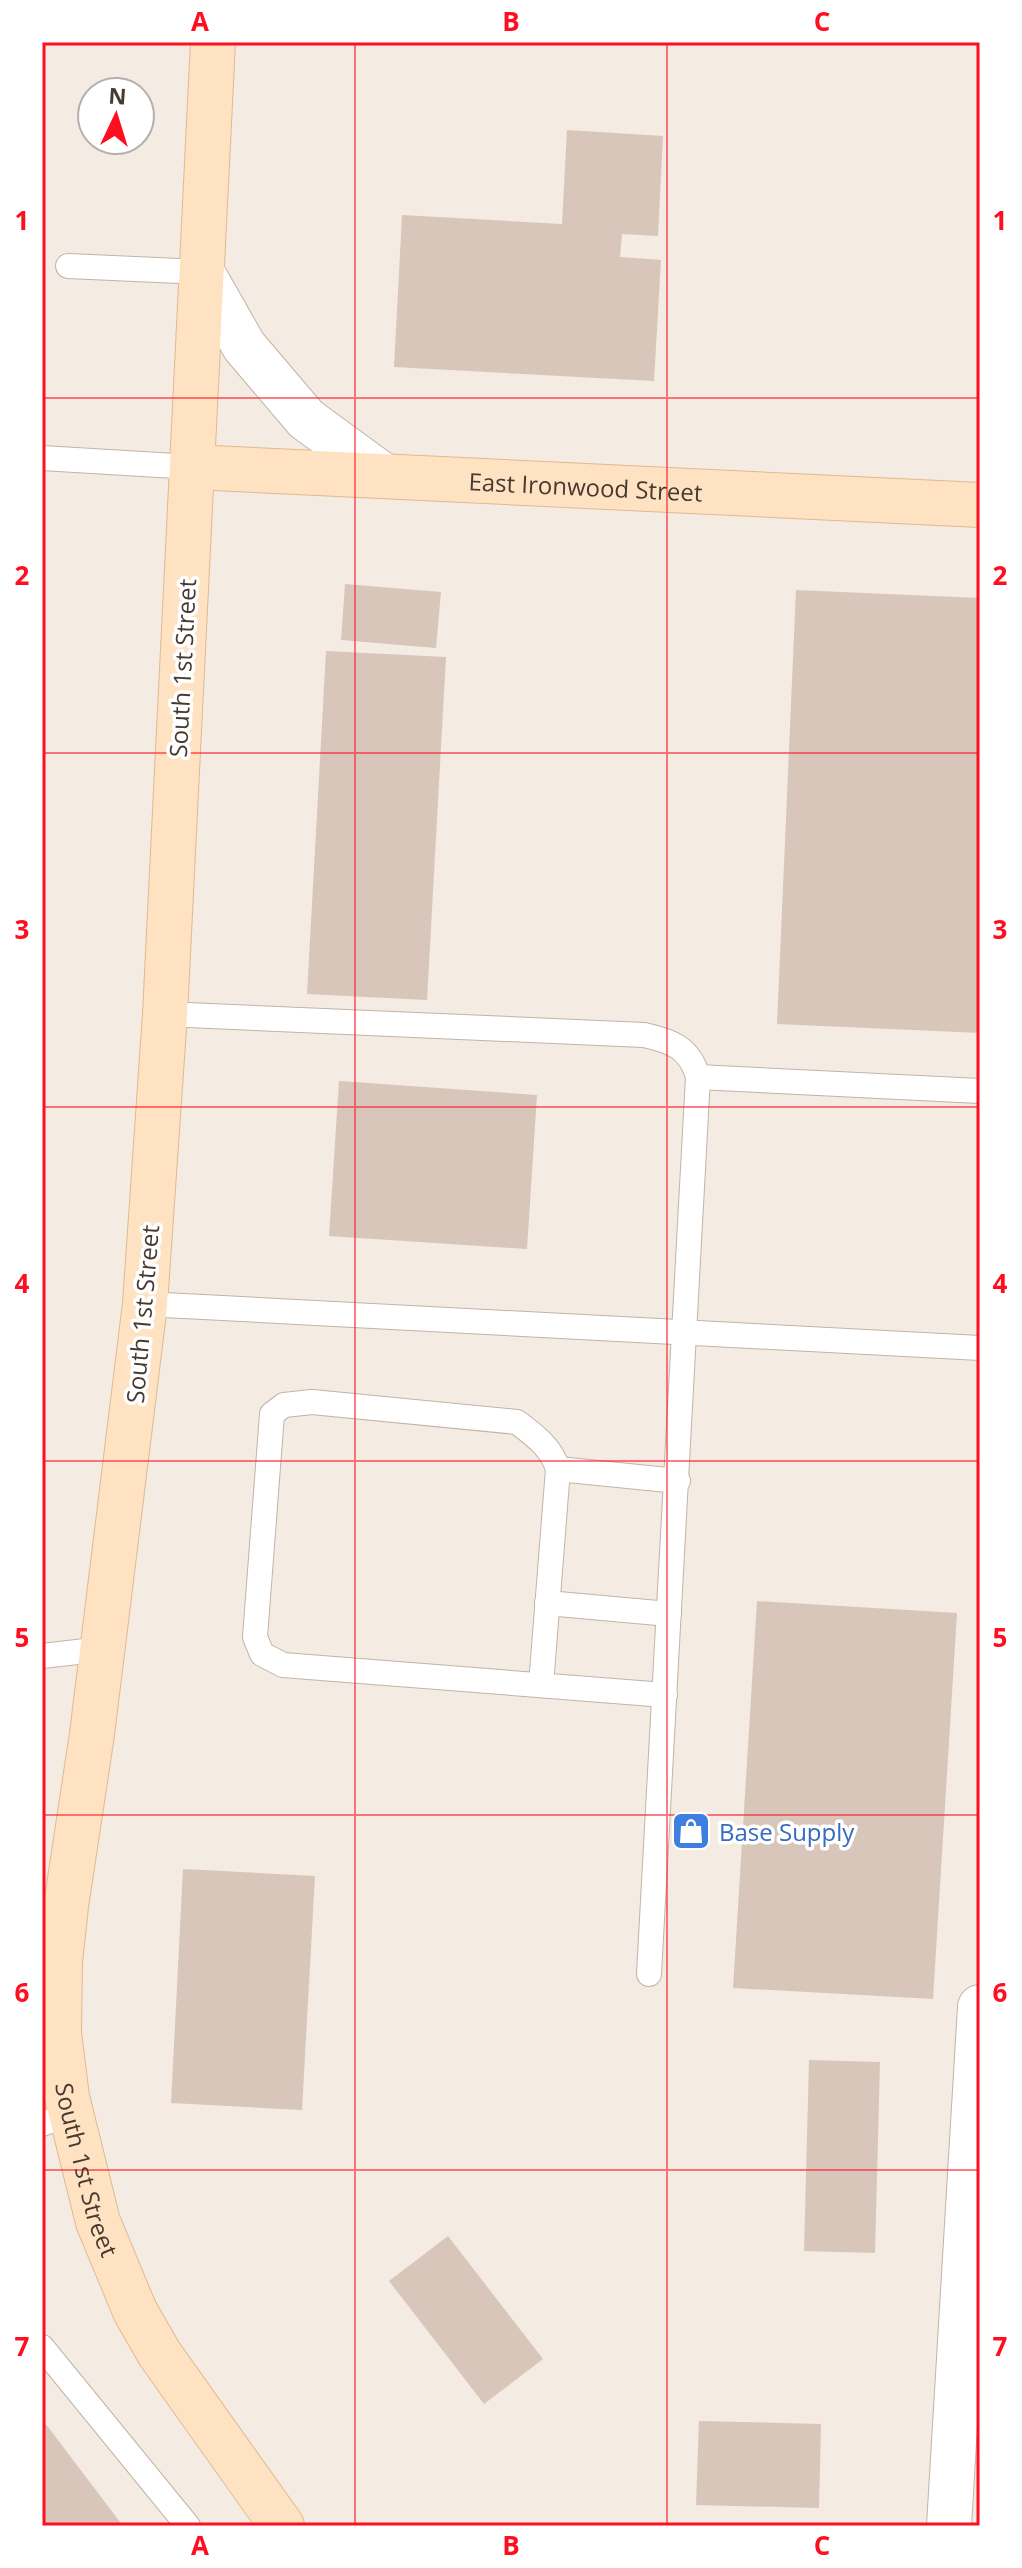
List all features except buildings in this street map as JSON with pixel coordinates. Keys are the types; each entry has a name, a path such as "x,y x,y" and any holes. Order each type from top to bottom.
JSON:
{"street":[{"name":"South 1st Street","path":"213,42 165,1014 145,1304 103,1649 60,1962 56,2118 135,2311 159,2353 282,2526"},
{"path":"202,272 244,346 306,419 384,476"},
{"name":"East Ironwood Street","path":"192,467 980,505"},
{"path":"949,2526 980,2007"}],"lane":[{"path":"68,266 202,272"},
{"path":"42,458 192,467"},
{"path":"165,1014 644,1035 681,1047 693,1060 698,1077 686,1332 649,1974"},
{"path":"698,1077 980,1091"},
{"path":"145,1304 980,1348"},
{"path":"541,1685 558,1469 553,1453 517,1422 312,1402 284,1405 272,1414 255,1637 262,1654 283,1665 665,1695"},
{"path":"558,1469 678,1481"},
{"path":"547,1603 669,1614"},
{"path":"42,1656 103,1649"},
{"path":"42,2347 188,2526"}],"place":[{"name":"Base Supply","path":"691,1831"}]}
